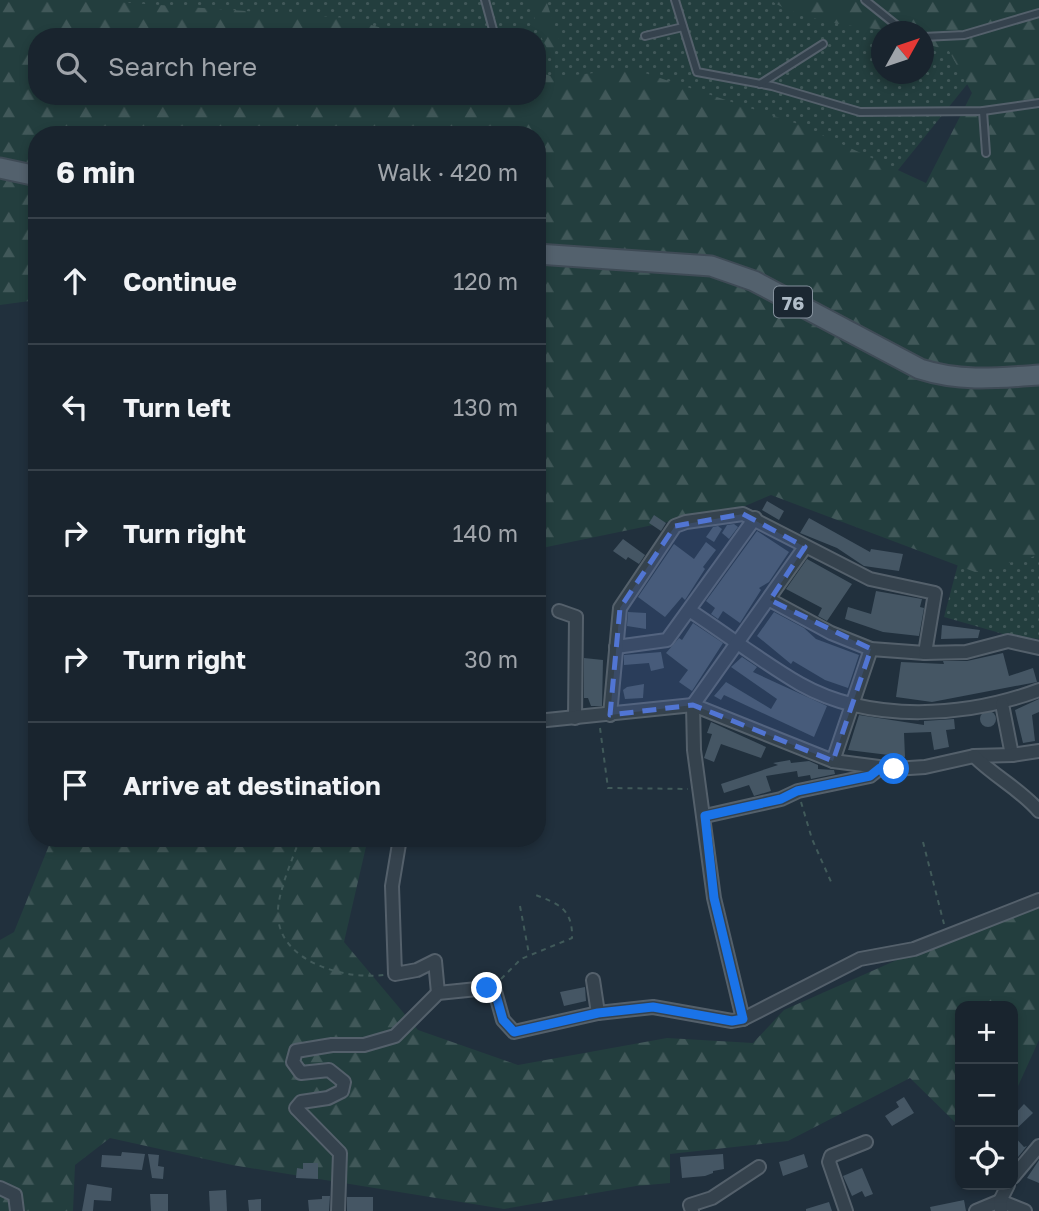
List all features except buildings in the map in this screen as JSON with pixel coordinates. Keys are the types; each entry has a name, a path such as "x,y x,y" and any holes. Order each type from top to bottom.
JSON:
{"main road":[{"path":"0,168 28,174"},
{"name":"76","path":"546,255 711,266 754,281 920,369 943,377 966,379 1039,375"}],"street":[{"path":"605,716 620,608 675,526 686,522 743,514 870,579 935,593 925,653"},
{"path":"616,648 667,640 755,518"},
{"path":"743,1019 714,898 694,750 693,705 770,600 804,547"},
{"path":"770,600 831,633 871,649 925,653 966,652 1008,641 1039,648"},
{"path":"689,610 802,685 852,702 918,714 1002,704 1039,690"},
{"path":"559,611 576,617 575,718"},
{"path":"833,761 871,649"},
{"path":"1002,704 1012,755"},
{"path":"546,720 693,705 833,761 880,768 925,767 974,756 1039,751"},
{"path":"974,756 998,780 1026,796 1039,811"},
{"path":"705,816 781,799 797,791 870,776 880,768"},
{"path":"398,847 392,886 395,974 417,970 435,961 438,993"},
{"path":"338,1211 340,1153 296,1108 301,1102 328,1098 342,1091 344,1083 329,1070 301,1073 293,1062 296,1051 321,1045 364,1045 395,1036 438,993 494,988 503,1020 514,1032 598,1013 653,1007 732,1021 743,1019 860,959 914,948 1039,901"},
{"path":"593,980 598,1013"},
{"path":"846,1211 829,1162 831,1156 866,1142"},
{"path":"1018,1172 1039,1146"},
{"path":"692,1211 690,1205 712,1198 759,1167"},
{"path":"0,1188 15,1195 17,1211"},
{"path":"976,1211 1001,1206 1024,1211"}],"lane":[{"path":"485,0 493,28"},
{"path":"675,0 697,72 760,84 860,112 984,111 1039,103"},
{"path":"865,0 891,21"},
{"path":"934,36 964,35 1039,13"},
{"path":"645,36 683,27"},
{"path":"760,84 822,44"},
{"path":"984,111 986,153"}],"path":[{"path":"605,716 608,788 699,790"},
{"path":"797,791 812,839 832,884"},
{"path":"923,842 939,896 946,935"},
{"path":"297,847 277,912 280,932 297,952 313,964 367,977 395,974"},
{"path":"494,988 505,972 530,955 572,938 572,930 564,909 557,901 533,894"},
{"path":"520,906 530,955"}],"highlighted area":[{"path":"743,514 805,547 770,600 871,649 833,761 693,705 610,715 620,608 675,526"}],"green space":[{"path":"0,0 88,0 347,18 382,28 28,28 28,105 546,105 546,74 555,77 633,69 798,124 926,183 972,93 949,51 934,46 934,21 871,21 871,29 865,28 802,15 770,0 1039,0 1039,555 975,572 771,495 745,506 546,547 546,126 28,126 28,301 0,305"},
{"path":"57,0 1035,0 890,180 546,77 546,28 226,28"},
{"path":"529,0 546,0 560,43 550,54 546,46 546,28 537,28"},
{"path":"1039,552 1039,639 1007,635 944,617 958,564"},
{"path":"48,847 366,847 344,942 418,1030 518,1065 667,1038 753,1043 784,1010 1039,897 1039,1040 1018,1086 1018,1001 955,1001 955,1122 910,1078 788,1141 670,1154 670,1183 636,1186 504,1209 232,1165 110,1138 75,1165 73,1211 0,1211 0,940 14,932"}],"route":[{"path":"487,988 494,988 503,1020 514,1032 598,1013 653,1007 732,1021 743,1019 714,898 705,816 781,799 797,791 870,776 880,768 894,769"}]}
